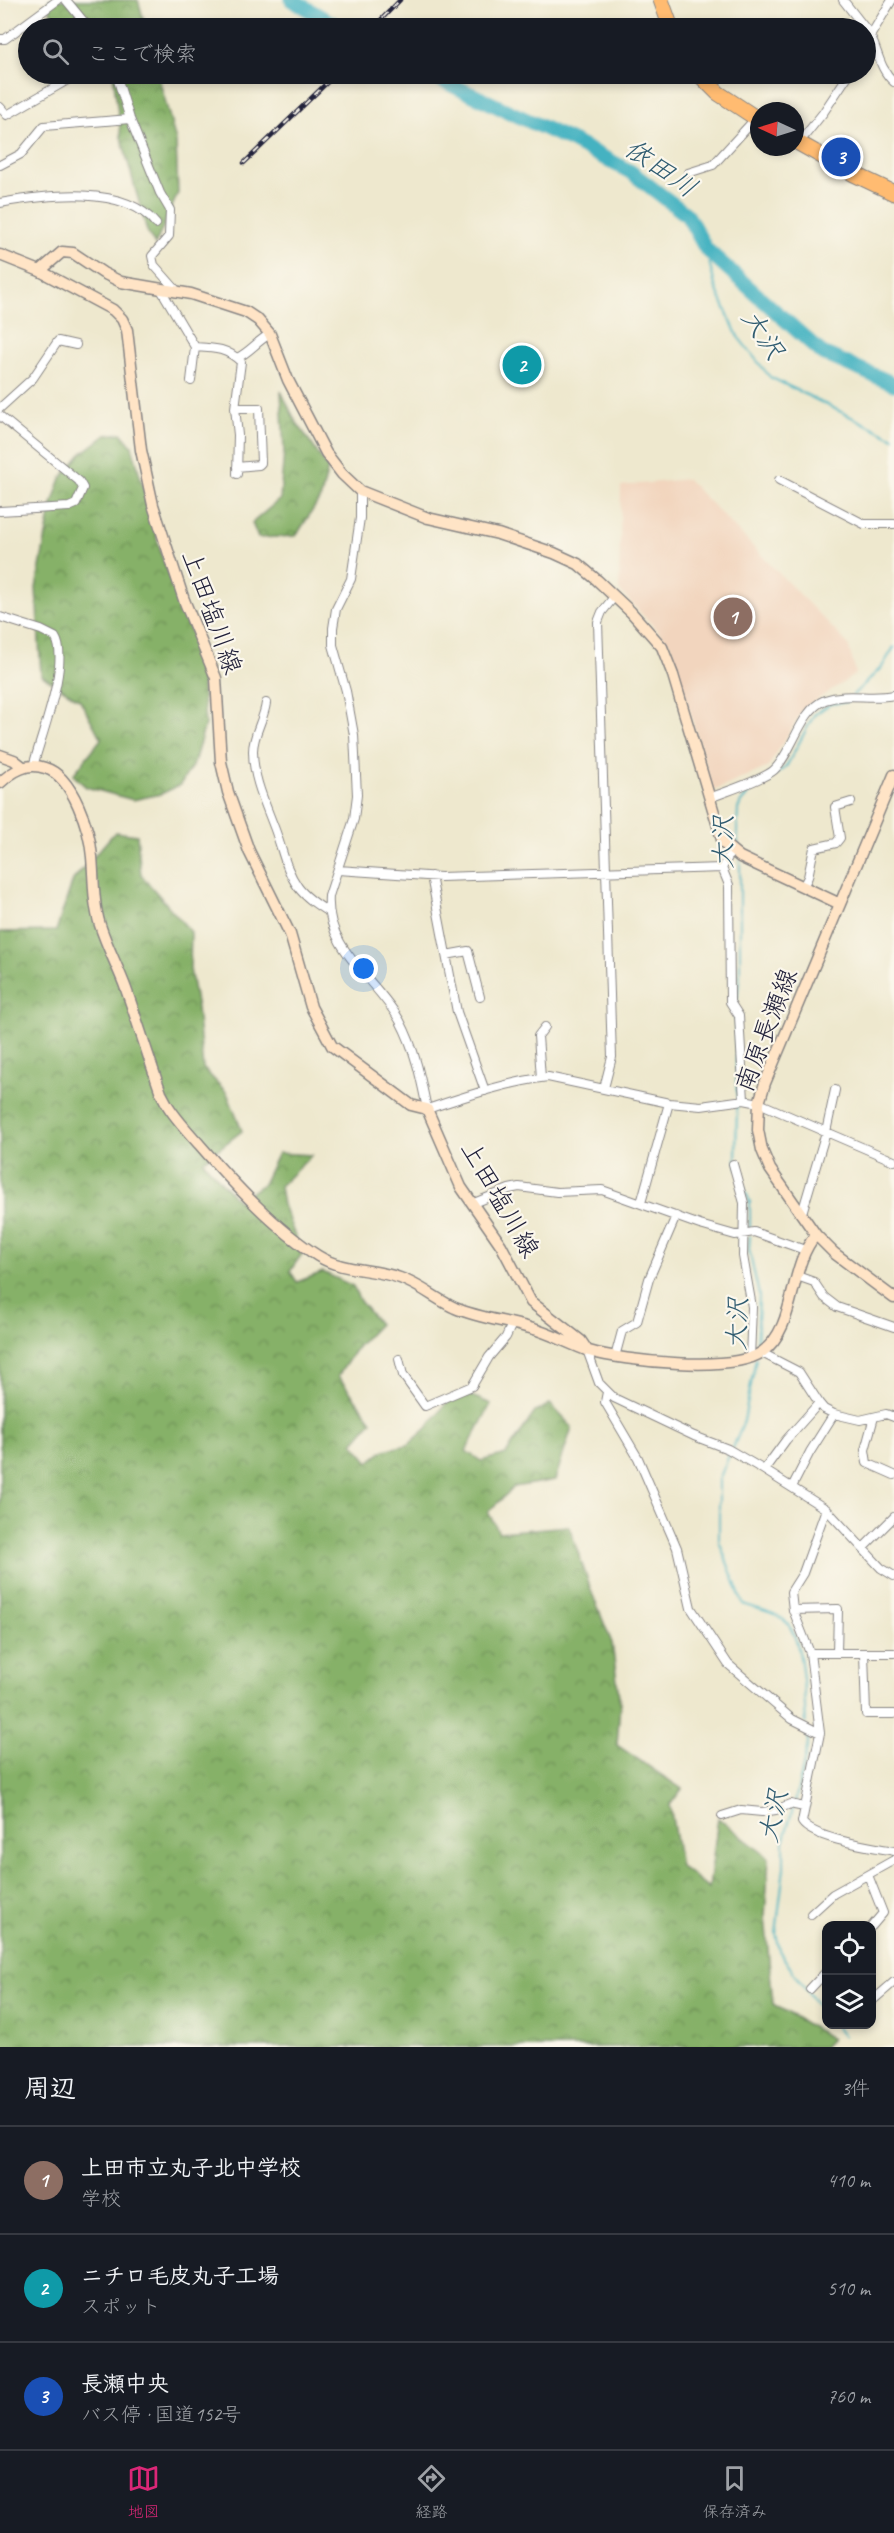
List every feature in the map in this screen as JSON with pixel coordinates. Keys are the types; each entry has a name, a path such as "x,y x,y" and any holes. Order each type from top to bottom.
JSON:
{"highway":[{"path":"661,0 667,18"},
{"path":"709,84 718,93 750,114"},
{"path":"804,146 894,193"}],"main road":[{"path":"40,271 62,252 73,253 121,282 177,291 246,312 258,320 270,334 288,380 326,453 342,474 360,491 428,518 498,534 554,553 578,564 631,612 662,647 673,675 723,843 732,850 840,904"},
{"name":"上田塩川線","path":"0,255 40,271 114,310 122,319 127,330 141,450 153,505 184,600 216,678 218,739 228,792 249,850 290,934 311,1007 338,1052 411,1105 427,1109 461,1187 474,1203 513,1266 531,1302 581,1341 587,1350"},
{"path":"0,755 28,767"},
{"path":"0,783 15,770 28,767 49,769 60,776 69,787 82,817 92,856 92,880 100,924 126,989 161,1093 175,1117 242,1193 314,1254 331,1264 394,1276 414,1283 456,1308 549,1334 587,1350 615,1358 662,1363 726,1362 750,1358 762,1353 773,1343 783,1323 805,1250 816,1235"},
{"name":"南原長瀬線","path":"894,775 772,1067 759,1103 758,1130 762,1150 770,1169 816,1235 834,1253 894,1298"}],"street":[{"path":"34,18 58,0"},
{"path":"66,0 81,18"},
{"path":"843,0 857,18"},
{"path":"876,19 892,0"},
{"path":"0,39 5,39 18,29"},
{"path":"876,54 879,62 894,82"},
{"path":"0,107 7,115 61,84"},
{"path":"119,84 130,119 160,193 170,210 169,236 152,255 154,265 177,291"},
{"path":"804,134 823,113 842,84"},
{"path":"0,165 21,154 44,126 130,119"},
{"path":"688,173 712,165 750,126"},
{"path":"0,203 70,195 104,197 125,202 147,212 156,224"},
{"path":"160,288 195,346 191,381"},
{"path":"237,358 248,353 258,340 270,334"},
{"path":"0,408 33,378 58,341 76,345"},
{"path":"195,346 220,348 233,353 241,362 235,408 238,435 237,470 261,463 259,408 235,408"},
{"path":"0,416 67,471 83,488 76,504 69,507 0,511"},
{"path":"779,480 864,524 894,525"},
{"path":"360,491 360,518 351,579 336,609 333,628 333,645 346,692 354,735 357,767 354,819 329,896 330,913 335,933 352,962 380,992 400,1020 415,1053 427,1109 484,1091 548,1077 669,1103 722,1105 744,1100 759,1103 894,1161"},
{"path":"604,1088 612,1057 598,622 602,612 614,597"},
{"path":"0,617 55,637 60,650 60,669 28,767"},
{"path":"710,798 772,772 782,760 811,710 822,701 840,695 856,697 894,695"},
{"path":"266,703 264,716 254,738 253,754 261,800 297,887 310,900 330,913"},
{"path":"803,887 808,877 814,848 836,843 840,838 835,807 851,802"},
{"path":"722,868 732,850"},
{"path":"338,870 431,876 722,868"},
{"path":"722,868 729,885 730,1002 739,1016 744,1100"},
{"path":"431,876 458,1012 484,1091"},
{"path":"446,955 468,951 480,997"},
{"path":"541,1078 538,1036 545,1027"},
{"path":"801,1213 826,1132 835,1090"},
{"path":"641,1203 669,1103"},
{"path":"733,1164 744,1203 743,1256 752,1307 750,1358"},
{"path":"474,1203 519,1187 557,1192 602,1190 735,1235 754,1232 805,1250"},
{"path":"615,1358 622,1332 637,1322 650,1278 676,1216"},
{"path":"797,1276 814,1282 824,1297 837,1307 894,1327"},
{"path":"399,1359 403,1375 425,1406 429,1406 446,1395 472,1386 489,1357 506,1337 512,1324"},
{"path":"587,1350 599,1383 607,1392 684,1431 728,1449 792,1487 826,1509 881,1568 894,1576"},
{"path":"762,1353 798,1372 819,1404 834,1414 860,1420 886,1414 894,1417"},
{"path":"607,1392 605,1402 638,1458 677,1548 691,1608 728,1664 792,1719 820,1734"},
{"path":"764,1470 786,1440 819,1404"},
{"path":"792,1487 810,1452 834,1414"},
{"path":"874,1417 865,1450 867,1463 894,1475"},
{"path":"826,1509 803,1573 791,1592 793,1610 810,1653 820,1734 802,1822 810,1830 894,1851"},
{"path":"863,1548 894,1517"},
{"path":"793,1610 838,1609 837,1653"},
{"path":"810,1653 894,1653"},
{"path":"864,1653 866,1714 894,1714"},
{"path":"722,1816 741,1810 762,1812 776,1810 790,1804 804,1807"},
{"path":"811,1914 833,1894 894,1860"},
{"path":"868,1875 884,1913 876,1922"},
{"path":"810,1989 823,1975"},
{"path":"876,1998 894,1982"}],"shaded area":[{"path":"687,479 848,644 856,674 804,708 768,767 713,791 670,644 619,590 621,486"}],"green space":[{"path":"48,0 138,0 143,18 55,18 51,14"},
{"path":"114,84 161,84 176,141 178,193 155,245 147,231 121,137"},
{"path":"281,391 295,420 328,468 321,497 296,536 258,538 252,523 280,499 284,451"},
{"path":"121,433 132,446 162,557 200,656 205,724 194,763 180,785 161,794 133,800 86,787 73,775 101,739 80,700 41,675 36,588 52,504 61,478 81,454 106,435"},
{"path":"115,832 137,835 141,875 191,932 190,969 197,1008 203,1068 227,1093 242,1131 203,1161 238,1201 263,1184 278,1153 312,1155 280,1186 283,1205 302,1254 290,1271 297,1282 323,1272 353,1286 360,1301 379,1324 357,1347 338,1376 372,1421 353,1443 369,1462 384,1450 408,1445 426,1429 447,1402 467,1394 491,1404 466,1451 481,1461 506,1454 535,1412 550,1404 572,1427 555,1480 514,1487 488,1512 499,1532 569,1526 612,1643 620,1704 617,1745 682,1789 670,1805 680,1866 709,1888 718,1818 769,1858 765,1916 773,2004 832,2039 824,2047 0,2047 0,932 56,931 73,880"}],"waterway":[{"name":"依田川","path":"292,0 323,18"},
{"name":"依田川","path":"449,84 574,142 631,172 687,215 706,249 822,353 894,384"},
{"name":"大沢","path":"706,249 715,286 738,337 770,377 894,438"},
{"name":"大沢","path":"853,695 882,667 894,647"},
{"name":"大沢","path":"739,852 737,832 738,809 741,802 751,791 786,767 814,715 830,704 846,702 849,699"},
{"name":"大沢","path":"736,1008 740,973 740,861"},
{"name":"大沢","path":"735,1016 737,1098"},
{"name":"大沢","path":"737,1103 736,1160 738,1169"},
{"name":"大沢","path":"743,1186 750,1202 750,1230"},
{"name":"大沢","path":"750,1236 749,1249 759,1295 757,1349"},
{"name":"大沢","path":"733,1448 744,1421 756,1358"},
{"name":"大沢","path":"730,1453 719,1480 719,1541 743,1604 777,1616 786,1622 792,1631 800,1655 806,1723"},
{"name":"大沢","path":"795,1802 808,1744 807,1729"},
{"name":"大沢","path":"793,1808 784,1839 784,1867 776,1934 781,1954 822,2011"},
{"name":"大沢","path":"838,2029 844,2037"}],"railway":[{"path":"383,18 400,0"},
{"path":"244,163 326,84"}],"place":[{"name":"長瀬中央","path":"841,157"},
{"name":"ニチロ毛皮丸子工場","path":"522,365"},
{"name":"上田市立丸子北中学校","path":"733,617"}]}
